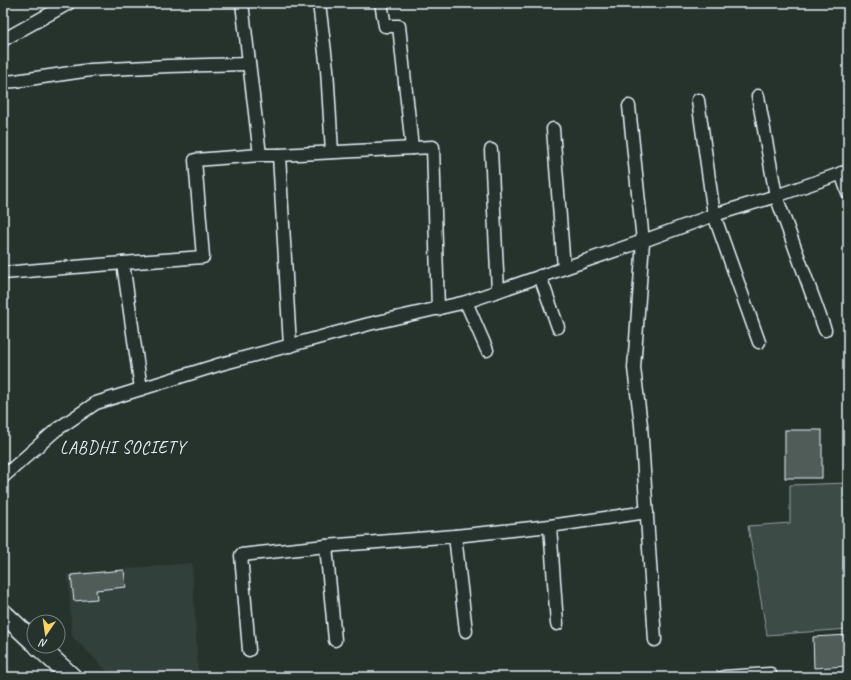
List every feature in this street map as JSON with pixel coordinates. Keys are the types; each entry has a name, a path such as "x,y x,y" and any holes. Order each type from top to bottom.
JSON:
{"main road":[{"path":"3,613 26,635"},
{"path":"47,654 72,677"}],"street":[{"path":"3,40 69,3"},
{"path":"242,3 248,64 260,155"},
{"path":"319,3 327,69 332,152"},
{"path":"381,3 385,26 400,26 412,148"},
{"path":"3,82 91,70 248,64"},
{"path":"758,96 776,196 825,330"},
{"path":"698,100 714,215 759,342"},
{"path":"629,106 643,241 634,368 641,425 655,640"},
{"path":"553,129 564,268"},
{"path":"3,273 203,257 195,160 260,155 434,147 438,309"},
{"path":"491,150 498,291"},
{"path":"279,155 290,346"},
{"path":"3,477 56,430 96,403 221,364 369,324 466,302 714,215 776,196 844,172 848,193"},
{"path":"123,263 141,389"},
{"path":"540,276 558,327"},
{"path":"466,302 487,350"},
{"path":"249,650 240,555 550,526 647,512"},
{"path":"550,526 557,624"},
{"path":"455,536 466,631"},
{"path":"326,546 335,640"},
{"path":"724,677 770,674 771,677"}],"shaded area":[{"path":"848,483 848,629 767,635 748,526 790,523 790,485"},
{"path":"192,563 198,671 148,677 113,677 72,636 67,574"}],"building":[{"path":"785,430 822,430 822,478 785,478"},
{"path":"124,570 126,587 96,590 97,599 74,601 71,575"},
{"path":"848,635 848,666 814,668 813,637"}],"district":[{"name":"LABDHI SOCIETY","path":"123,447"}]}
